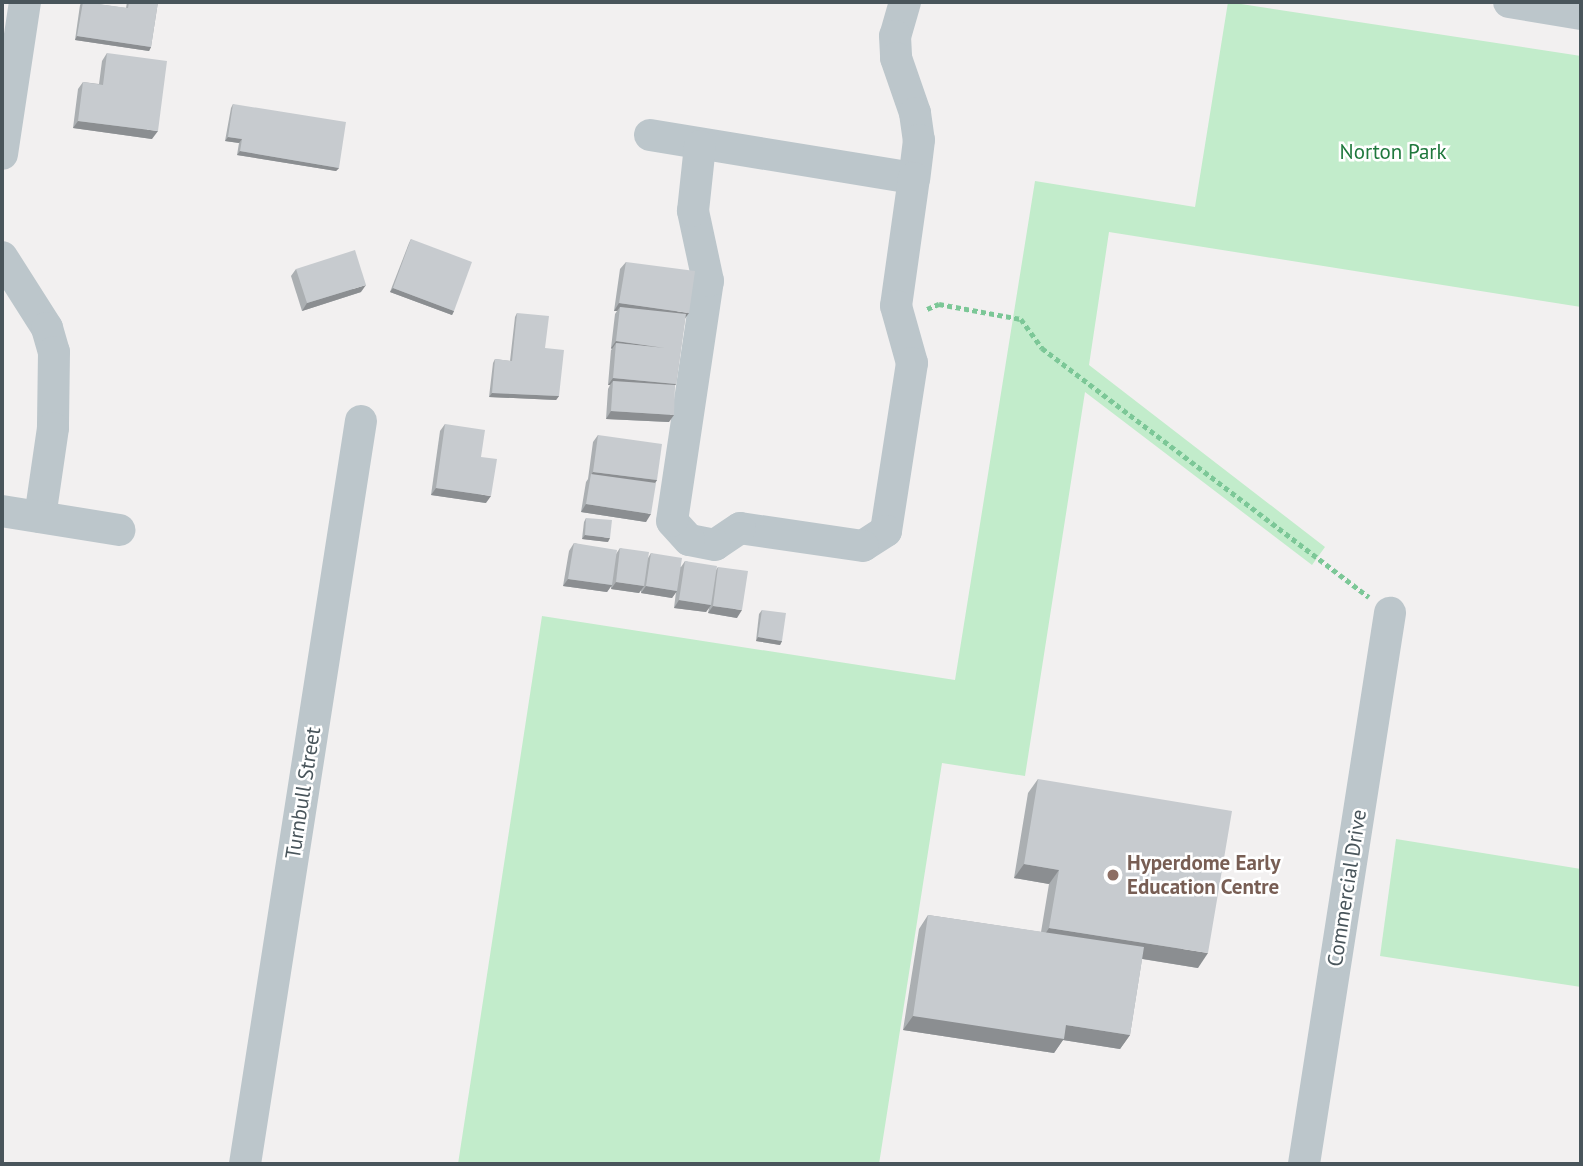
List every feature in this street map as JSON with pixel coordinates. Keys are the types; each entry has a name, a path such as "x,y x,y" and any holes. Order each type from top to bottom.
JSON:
{"street":[{"path":"2,154 25,2"},
{"path":"701,146 693,211 708,281 672,521 690,540 715,545 740,528 863,546 886,531 912,363 896,306 914,178 917,126 896,58 895,36 905,2"},
{"path":"1510,2 1581,13"},
{"path":"650,135 701,146 914,178"},
{"path":"2,257 47,328 54,352 53,428 40,517"},
{"name":"Turnbull Street","path":"245,1164 361,421"},
{"path":"2,511 119,530"},
{"name":"Commercial Drive","path":"1304,1164 1390,613"}],"path":[{"path":"900,318 939,304 1021,318 1042,348 1390,613"}],"green space":[{"name":"Norton Park","path":"1228,2 1581,56 1581,307 1109,232 1089,365 1325,547 1312,565 1085,392 1025,776 942,763 879,1164 458,1164 542,616 955,680 1035,181 1195,207"},
{"path":"1396,839 1581,869 1581,987 1380,956"}],"building":[{"path":"83,2 128,8 129,2 158,2 151,47 77,36"},
{"path":"107,53 167,61 158,131 78,121 83,82 103,85"},
{"path":"233,104 346,122 339,168 240,151 242,139 228,137"},
{"path":"411,239 472,262 454,311 393,288"},
{"path":"355,250 366,285 307,303 296,269"},
{"path":"626,262 695,271 689,313 619,303"},
{"path":"620,307 686,314 676,384 613,378 616,343 665,348 616,341"},
{"path":"517,313 549,316 545,348 564,350 559,396 492,393 495,359 512,361"},
{"path":"613,381 675,385 674,415 611,411"},
{"path":"445,424 485,430 481,457 497,459 491,496 436,488"},
{"path":"598,435 662,444 657,480 593,472"},
{"path":"591,474 656,483 651,514 586,504"},
{"path":"586,518 612,520 610,538 585,535"},
{"path":"574,543 617,550 612,585 568,579"},
{"path":"620,548 649,552 644,586 616,582"},
{"path":"651,553 682,558 677,591 646,586"},
{"path":"685,561 717,566 711,605 679,600"},
{"path":"718,567 748,571 742,610 713,606"},
{"path":"762,610 786,613 782,641 758,637"},
{"path":"1038,779 1232,811 1208,953 1049,928 1059,870 1024,864"},
{"path":"928,915 1144,947 1130,1035 1066,1025 1064,1039 913,1016"}],"place":[{"name":"Hyperdome Early Education Centre","path":"1113,875"}]}
